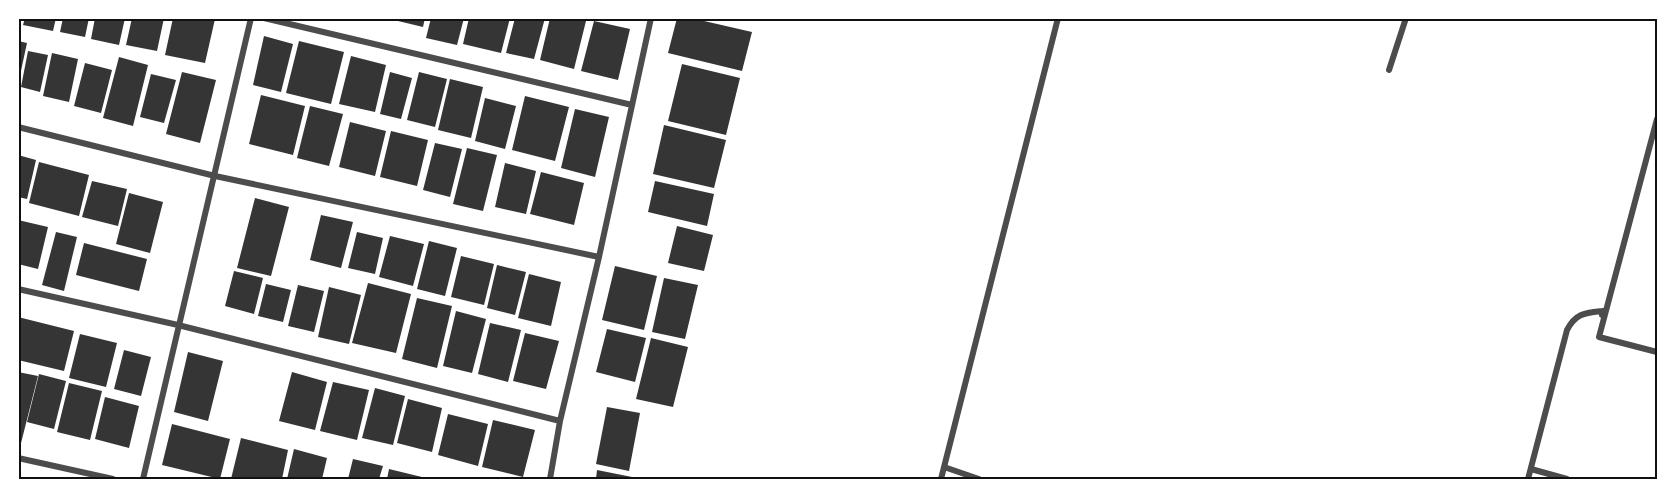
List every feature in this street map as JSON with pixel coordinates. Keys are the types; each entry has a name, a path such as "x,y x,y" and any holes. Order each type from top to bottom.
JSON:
{"street":[{"path":"143,479 251,18"},
{"path":"264,18 632,105"},
{"path":"550,479 560,421 599,257 651,18"},
{"path":"941,479 1058,18"},
{"path":"1389,70 1406,18"},
{"path":"1599,337 1657,118"},
{"path":"18,127 215,176 599,257"},
{"path":"18,289 178,326 560,421"},
{"path":"1528,479 1571,322 1583,314 1603,311 1599,337"},
{"path":"1599,337 1657,352"},
{"path":"18,458 113,479"},
{"path":"944,467 979,479"},
{"path":"1531,469 1567,479"}],"building":[{"path":"25,18 56,18 53,31 23,25"},
{"path":"63,18 89,18 85,37 60,32"},
{"path":"95,18 125,18 119,45 91,39"},
{"path":"132,18 164,18 157,51 126,45"},
{"path":"173,18 215,19 205,63 165,55"},
{"path":"399,18 425,18 423,27 398,21"},
{"path":"431,18 464,18 457,45 426,38"},
{"path":"469,18 510,18 501,53 463,44"},
{"path":"515,18 545,18 534,59 506,53"},
{"path":"550,18 575,18 586,21 574,69 540,60"},
{"path":"677,18 691,18 752,32 742,71 668,53"},
{"path":"594,21 630,29 618,80 581,71"},
{"path":"264,36 293,44 281,92 253,85"},
{"path":"18,41 27,43 19,80 18,80"},
{"path":"299,41 344,52 331,104 286,93"},
{"path":"28,51 48,55 40,92 21,87"},
{"path":"52,53 78,59 69,102 43,96"},
{"path":"351,56 386,65 375,112 339,104"},
{"path":"119,57 148,65 133,126 103,118"},
{"path":"85,63 112,70 101,113 74,106"},
{"path":"682,64 740,78 726,135 668,121"},
{"path":"182,72 216,80 200,143 166,134"},
{"path":"390,72 412,78 401,119 380,114"},
{"path":"419,72 447,79 435,127 407,120"},
{"path":"151,74 176,80 164,123 140,117"},
{"path":"450,79 483,87 471,138 438,130"},
{"path":"261,95 305,106 293,155 249,144"},
{"path":"525,96 569,107 555,161 512,150"},
{"path":"485,98 516,106 505,149 475,141"},
{"path":"310,106 343,114 329,166 297,158"},
{"path":"575,109 609,117 595,177 561,168"},
{"path":"350,122 386,131 375,176 339,167"},
{"path":"664,125 726,140 714,188 653,174"},
{"path":"391,131 428,140 417,186 380,177"},
{"path":"435,143 462,149 450,197 423,190"},
{"path":"467,148 497,155 483,211 453,204"},
{"path":"18,155 36,160 27,199 18,197"},
{"path":"39,162 89,175 79,216 29,203"},
{"path":"505,163 536,171 526,214 495,207"},
{"path":"541,172 584,183 574,225 530,214"},
{"path":"92,181 127,189 118,226 82,217"},
{"path":"655,181 714,194 707,226 648,212"},
{"path":"129,193 163,202 150,253 116,244"},
{"path":"255,198 289,207 271,276 237,268"},
{"path":"321,215 353,222 341,268 310,260"},
{"path":"18,220 48,227 38,269 18,264"},
{"path":"677,226 713,235 704,271 668,263"},
{"path":"56,232 77,237 64,291 42,285"},
{"path":"357,232 383,238 375,274 348,268"},
{"path":"390,236 424,244 413,286 379,277"},
{"path":"429,241 457,248 445,296 417,289"},
{"path":"84,243 147,259 139,291 76,275"},
{"path":"461,256 494,264 484,305 451,297"},
{"path":"497,265 526,272 515,315 487,308"},
{"path":"615,266 657,276 644,330 602,320"},
{"path":"234,271 263,278 254,314 225,306"},
{"path":"529,274 561,282 551,326 518,318"},
{"path":"664,278 698,285 685,339 652,332"},
{"path":"368,283 411,294 396,353 352,343"},
{"path":"266,284 291,290 283,322 258,316"},
{"path":"298,285 324,291 314,332 288,326"},
{"path":"329,287 361,295 349,344 318,337"},
{"path":"417,298 452,306 437,368 402,359"},
{"path":"456,311 486,319 472,373 443,366"},
{"path":"18,317 74,331 64,371 18,360"},
{"path":"490,323 521,330 508,382 478,374"},
{"path":"607,329 646,338 635,382 596,372"},
{"path":"525,333 559,341 546,389 513,381"},
{"path":"80,334 117,343 106,387 69,378"},
{"path":"651,338 688,347 673,407 636,399"},
{"path":"124,350 151,357 141,396 114,389"},
{"path":"188,352 223,361 208,421 174,412"},
{"path":"18,372 38,376 19,451 18,451"},
{"path":"292,372 327,382 315,430 279,421"},
{"path":"39,374 66,381 54,429 27,422"},
{"path":"333,382 369,390 357,440 320,431"},
{"path":"69,383 102,391 90,440 57,432"},
{"path":"375,388 405,396 393,445 362,438"},
{"path":"105,397 139,406 129,448 95,439"},
{"path":"408,399 442,408 432,452 397,443"},
{"path":"607,407 640,413 629,471 596,464"},
{"path":"448,414 488,424 478,466 438,455"},
{"path":"493,420 535,430 523,477 482,467"},
{"path":"172,424 230,439 220,479 162,465"},
{"path":"241,438 288,450 282,479 231,479"},
{"path":"294,449 327,458 322,479 287,479"},
{"path":"353,459 383,466 379,479 348,479"},
{"path":"389,469 426,478 426,479 387,479"},
{"path":"597,470 632,477 631,479 596,479"}]}
